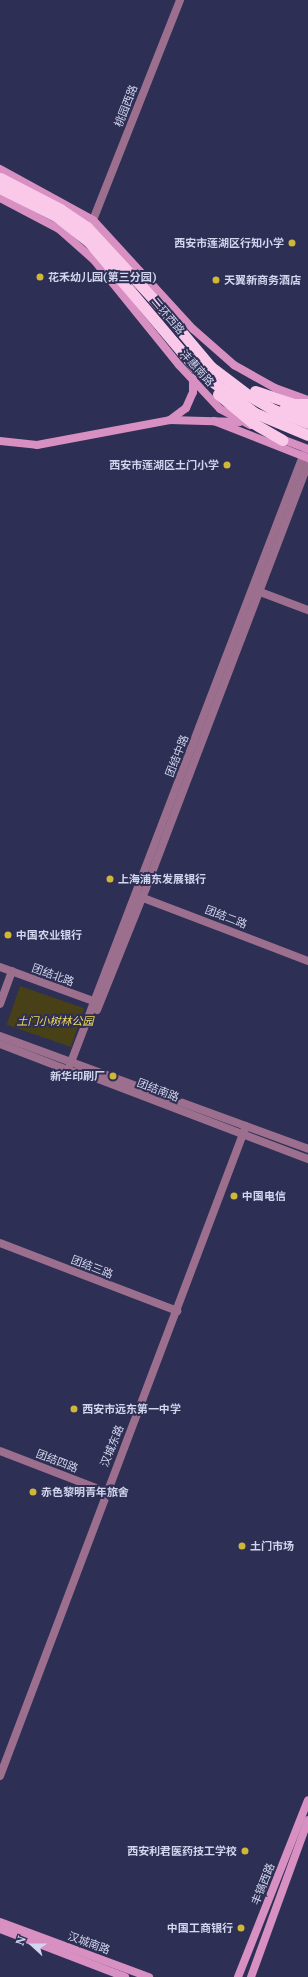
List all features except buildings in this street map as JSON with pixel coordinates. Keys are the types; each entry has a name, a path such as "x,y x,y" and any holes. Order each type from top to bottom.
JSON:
{"highway":[{"name":"二环西路","path":"0,178 87,227 211,367 248,395 274,410 308,424"},
{"name":"二环西路","path":"0,188 58,212 89,242 196,375 256,412 308,435"},
{"path":"211,367 280,405 308,415"},
{"path":"196,375 230,407 283,440"},
{"path":"255,391 294,404 308,404"}],"main road":[{"path":"0,169 93,220 193,329 234,365 275,388 308,400"},
{"name":"沣惠南路","path":"0,198 58,228 94,260 179,365 196,375 220,409 247,424 283,440 307,456"},
{"path":"170,420 186,408 193,392 196,375"},
{"path":"0,441 37,445 170,420 211,420 247,424"},
{"path":"211,420 307,456"},
{"name":"丰镐西路","path":"238,1977 308,1800"},
{"name":"丰镐西路","path":"251,1977 308,1820"},
{"name":"汉城南路","path":"0,1922 149,1977"},
{"name":"汉城南路","path":"0,1929 125,1977"}],"street":[{"name":"桃园西路","path":"93,220 180,0"},
{"name":"团结中路","path":"72,1067 307,456"},
{"path":"256,591 308,610"},
{"name":"团结二路","path":"139,896 308,961"},
{"name":"团结北路","path":"1,969 12,971 97,1002"},
{"path":"0,1004 12,971"},
{"name":"团结南路","path":"0,1036 72,1067 80,1072 308,1159"},
{"name":"团结南路","path":"0,1044 246,1126 308,1149"},
{"name":"汉城东路","path":"0,1776 106,1492 177,1311 246,1126"},
{"name":"团结三路","path":"0,1243 177,1311"},
{"name":"团结四路","path":"0,1451 106,1492"}],"green space":[{"name":"土门小树林公园","path":"20,986 84,1008 71,1047 7,1025"}],"place":[{"name":"西安市莲湖区行知小学","path":"292,243"},
{"name":"花禾幼儿园(第三分园)","path":"40,277"},
{"name":"天翼新商务酒店","path":"216,280"},
{"name":"西安市莲湖区土门小学","path":"227,465"},
{"name":"上海浦东发展银行","path":"110,879"},
{"name":"中国农业银行","path":"8,935"},
{"name":"新华印刷厂","path":"113,1076"},
{"name":"中国电信","path":"234,1196"},
{"name":"西安市远东第一中学","path":"74,1409"},
{"name":"赤色黎明青年旅舍","path":"33,1492"},
{"name":"土门市场","path":"242,1546"},
{"name":"西安利君医药技工学校","path":"245,1851"},
{"name":"中国工商银行","path":"241,1928"}]}
